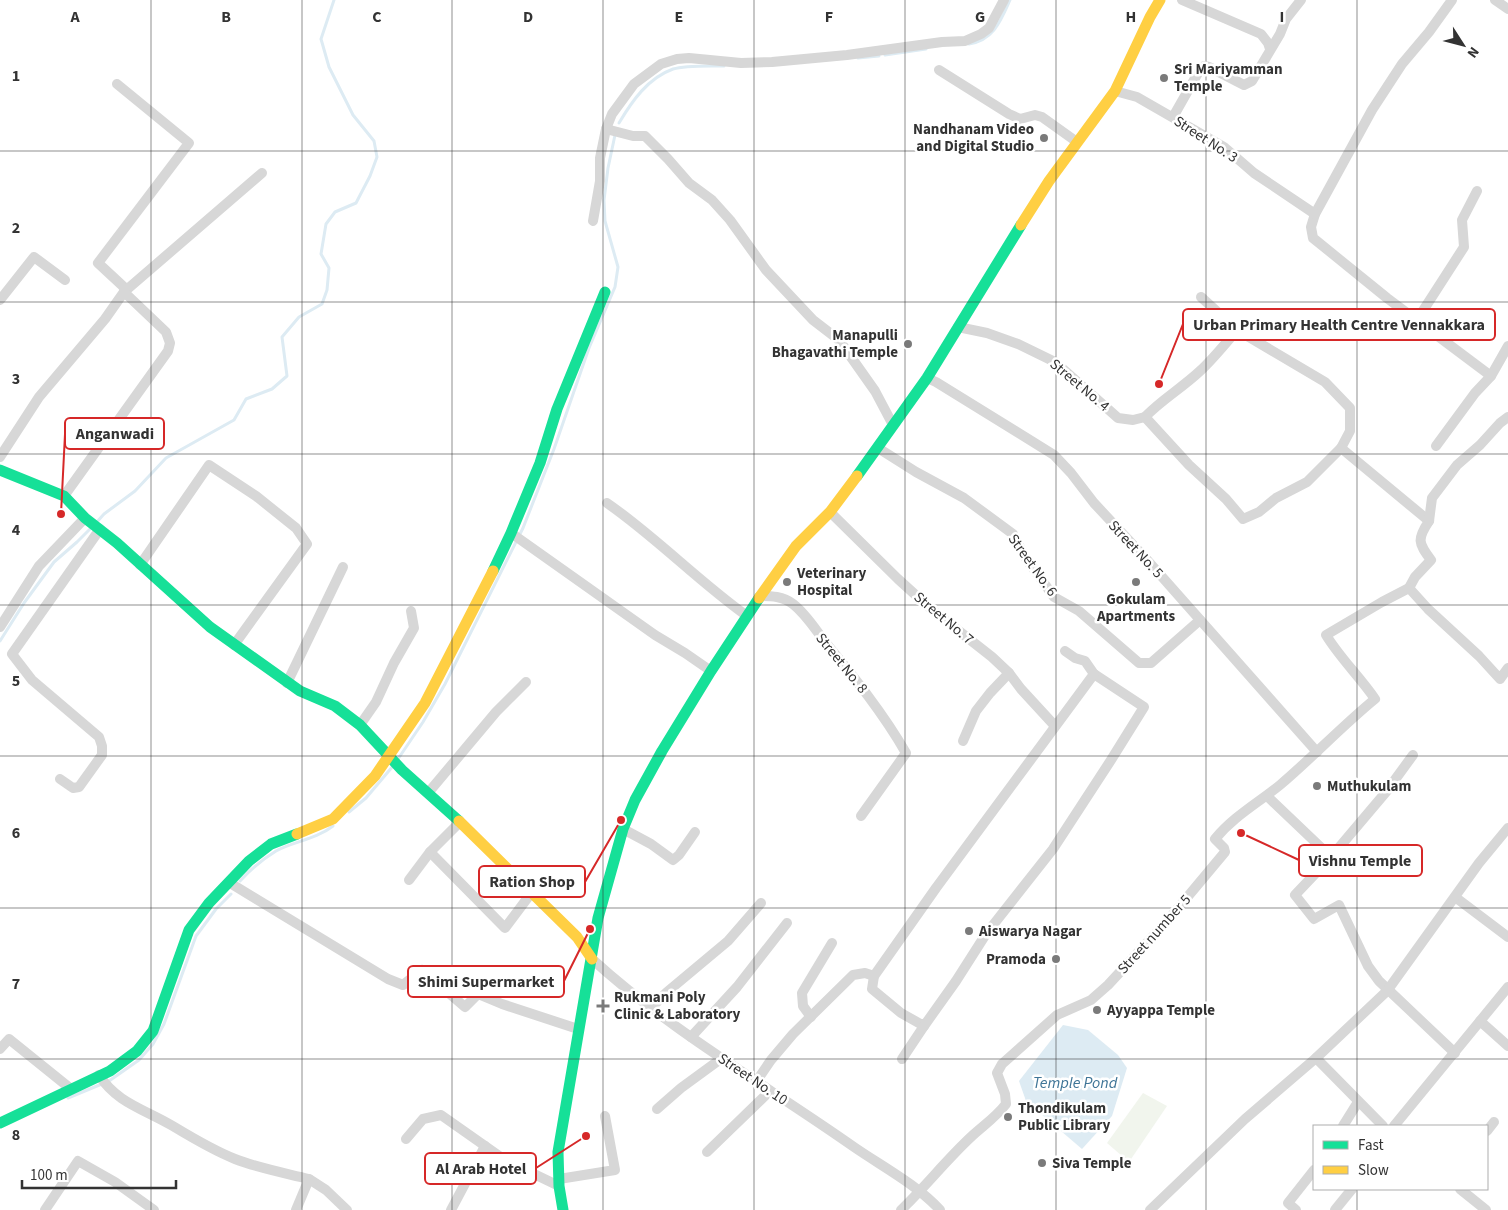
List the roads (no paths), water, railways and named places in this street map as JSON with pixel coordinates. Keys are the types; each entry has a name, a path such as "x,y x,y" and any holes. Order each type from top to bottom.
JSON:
{"street":[{"path":"594,221 600,181 600,158 606,129 612,114 634,84 661,64 676,59 690,58 741,63 772,62 965,41 989,28 1004,0"},
{"path":"563,1210 559,1182 558,1152 578,1030 598,918 623,829 635,800 711,670 760,596 796,546 830,512 878,448 927,378 1049,181 1115,92 1150,17 1160,0"},
{"path":"1182,0 1261,34 1269,46"},
{"path":"1173,117 1204,66 1244,85 1252,80 1269,46 1280,34 1286,19 1300,0"},
{"path":"1452,0 1430,32 1402,64 1372,110 1315,214 1311,227 1313,238 1491,376"},
{"path":"1496,0 1508,9"},
{"path":"939,70 1009,114 1020,119 1035,115 1042,117 1077,142"},
{"path":"64,496 168,351 170,343 166,332 98,263 189,143 117,84"},
{"name":"Street No. 3","path":"1115,92 1137,97 1224,147 1254,173 1315,214"},
{"path":"606,129 633,136 645,136 689,183 712,200 730,220 766,270 813,320 839,340 870,384 893,425"},
{"path":"0,457 40,397 125,291 262,173"},
{"path":"1417,320 1464,247 1462,220 1477,191"},
{"path":"0,300 34,258 65,280"},
{"path":"0,1123 71,1089 102,1080 110,1070 137,1051 152,1031 189,930 209,903 249,861 271,844 333,819 375,776 390,756 425,703 468,623 511,533 540,463 557,410 605,292"},
{"path":"1201,297 1237,330 1325,382 1350,408 1350,431 1341,448 1307,482 1276,498 1259,512 1243,519 1226,499 1189,465 1145,417 1157,404 1180,389 1201,371 1237,330"},
{"name":"Street No. 4","path":"958,327 987,333 1018,344 1055,362 1118,418 1133,420 1145,417"},
{"path":"1436,446 1475,393 1491,376 1508,346"},
{"name":"Street No. 5","path":"927,378 1017,430 1054,455 1317,752"},
{"path":"1331,857 1267,796 1375,699 1364,682 1326,636 1409,588 1415,577 1431,560 1421,546 1421,534 1429,521 1432,498 1452,472 1508,417"},
{"name":"Street No. 6","path":"878,448 916,472 964,498 1013,534 1025,557 1054,597 1079,611 1139,663 1151,663 1200,620"},
{"path":"1341,448 1429,521"},
{"path":"140,565 209,465 256,496 296,528 307,544 234,645"},
{"path":"0,470 64,496 92,523 234,645 287,683 300,691 335,706 360,724 402,770 460,822 577,937 592,959"},
{"path":"607,503 634,522 705,584 747,616"},
{"name":"Street No. 7","path":"830,512 898,579 1009,673 1055,726"},
{"path":"0,627 39,566 92,523"},
{"path":"60,779 73,788 79,787 102,755 99,737 32,680 12,654 92,523"},
{"path":"511,533 655,635 711,670"},
{"path":"287,683 343,567"},
{"path":"1409,588 1500,679 1508,668"},
{"name":"Street No. 8","path":"760,596 781,598 792,603 873,701 894,731 906,753 861,816"},
{"path":"360,724 376,702 394,663 414,628 411,612"},
{"path":"902,1059 986,934 1053,849 1144,707 1094,674 1085,661 1075,658 1065,651"},
{"path":"963,741 976,711 990,692 1009,673"},
{"path":"924,1026 901,1013 872,989 874,976 909,925 1094,674"},
{"path":"428,793 496,712 526,682"},
{"path":"1414,755 1386,792 1331,857 1295,895 1314,919 1339,905 1368,966 1387,991 1455,1053"},
{"name":"Street number 5","path":"920,1192 965,1143 999,1114 1006,1104 1005,1094 997,1073 1002,1064 1056,1015 1091,1000 1108,985 1169,919 1225,852 1216,839 1231,821 1267,796"},
{"path":"409,880 430,852 460,822"},
{"path":"1156,1208 1245,1119 1316,1058 1387,991 1479,863 1508,828"},
{"path":"623,829 651,844 673,860 679,855 695,832"},
{"path":"430,852 505,928 532,892"},
{"path":"230,883 388,979 403,985 422,970 465,1007 478,994 578,1030"},
{"path":"1456,897 1508,937"},
{"path":"651,1008 667,992 728,941 761,903"},
{"path":"691,1037 737,987 787,923"},
{"path":"812,1017 803,1006 802,993 832,943"},
{"name":"Street No. 10","path":"592,959 651,1008 691,1037 920,1192 940,1210"},
{"path":"756,1082 771,1060 793,1034 853,975 865,973 874,976"},
{"path":"1395,1125 1508,987"},
{"path":"1480,1021 1508,1046"},
{"path":"0,1049 9,1039 71,1089"},
{"path":"657,1109 681,1088 722,1058"},
{"path":"1316,1058 1383,1125"},
{"path":"102,1080 115,1095 136,1108 235,1159 309,1179 326,1190 347,1210"},
{"path":"707,1152 770,1091"},
{"path":"1345,1125 1358,1102"},
{"path":"406,1139 423,1119 441,1115 505,1160 559,1182 615,1170 605,1116"},
{"path":"1488,1129 1494,1122"},
{"path":"451,1210 485,1146"},
{"path":"45,1210 78,1161 115,1182 154,1210"},
{"path":"1280,1210 1292,1206 1313,1172"},
{"path":"296,1210 309,1179"},
{"path":"1335,1210 1351,1190"},
{"path":"1461,1190 1486,1210"},
{"path":"901,1210 920,1192"}],"water":[{"name":"Temple Pond","path":"1063,1025 1088,1030 1118,1055 1127,1068 1112,1116 1082,1149 1026,1101 1019,1081"}],"waterway":[{"path":"96,523 104,514 135,491 166,458 234,420 246,399 272,389 287,376 282,337 299,317 322,304 327,290 329,268 321,254 326,224 335,212 356,203 370,176 377,157 374,141 353,115 329,67 321,39 334,0"},
{"path":"969,44 978,42 991,34 1000,22 1010,0"},
{"path":"885,55 926,49"},
{"path":"858,58 879,56"},
{"path":"619,123 641,91 664,73 685,67 724,66"},
{"path":"398,759 423,722 445,684 523,528 554,449 589,348 615,287 618,267 605,221 604,200 615,135"},
{"path":"0,641 24,603 54,562 91,528"},
{"path":"349,812 366,798 393,766"},
{"path":"240,881 276,851 326,831 333,826"},
{"path":"68,1098 109,1081 139,1060 153,1044 164,1024 196,936 216,909 231,894"}],"place":[{"name":"Sri Mariyamman Temple","path":"1164,78"},
{"name":"Nandhanam Video and Digital Studio","path":"1044,138"},
{"name":"Manapulli Bhagavathi Temple","path":"908,344"},
{"name":"Urban Primary Health Centre Vennakkara","path":"1159,384"},
{"name":"Anganwadi","path":"61,514"},
{"name":"Veterinary Hospital","path":"787,582"},
{"name":"Gokulam Apartments","path":"1136,582"},
{"name":"Muthukulam","path":"1317,786"},
{"name":"Ration Shop","path":"621,820"},
{"name":"Vishnu Temple","path":"1241,833"},
{"name":"Shimi Supermarket","path":"590,929"},
{"name":"Aiswarya Nagar","path":"969,931"},
{"name":"Pramoda","path":"1056,959"},
{"name":"Rukmani Poly Clinic & Laboratory","path":"603,1006"},
{"name":"Ayyappa Temple","path":"1097,1010"},
{"name":"Thondikulam Public Library","path":"1008,1117"},
{"name":"Al Arab Hotel","path":"586,1136"},
{"name":"Siva Temple","path":"1042,1163"}]}
